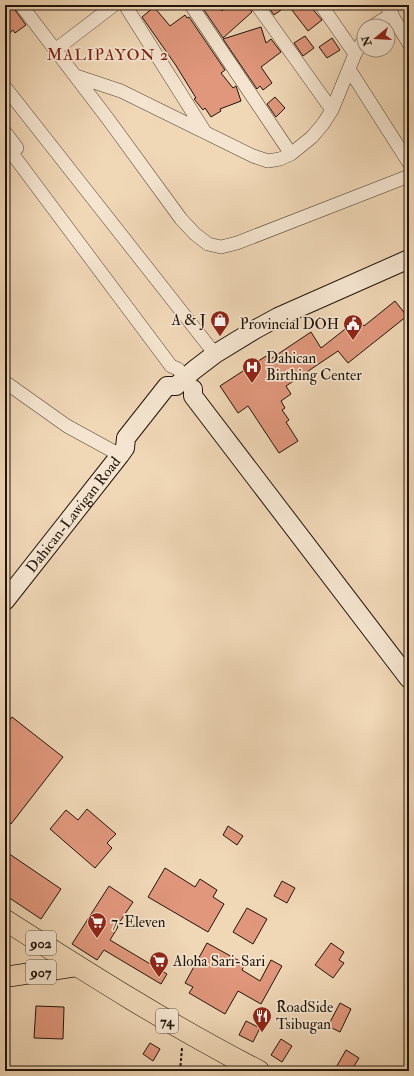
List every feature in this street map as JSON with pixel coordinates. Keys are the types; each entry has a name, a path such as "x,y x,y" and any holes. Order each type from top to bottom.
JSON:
{"highway":[{"name":"902","path":"5,920 77,966"},
{"name":"74","path":"77,966 142,1007 260,1071"}],"main road":[{"name":"Dahican-Lawigan Road","path":"5,600 123,451 135,445 176,394 183,380 215,354 256,328 409,259"},
{"path":"183,380 202,390 409,664"},
{"path":"183,380 193,396 409,679"},
{"name":"907","path":"5,977 77,966"}],"street":[{"path":"21,5 76,76 181,219 195,234 208,244 221,247 237,244 409,176"},
{"path":"55,50 114,5"},
{"path":"125,5 205,132"},
{"path":"191,5 291,154"},
{"path":"257,5 332,110"},
{"path":"76,76 121,91 253,156 268,160 280,159 291,154 312,137 323,124 332,110 355,54 321,5"},
{"path":"381,18 389,10 409,44"},
{"path":"349,69 409,163"},
{"path":"5,87 215,354"},
{"path":"5,132 177,361 183,380"},
{"path":"5,144 183,380"},
{"path":"5,382 67,426 123,451"}],"path":[{"path":"180,1071 184,1031"}],"building":[{"path":"13,5 26,25 15,33 13,30 5,37 5,10"},
{"path":"204,5 217,5 222,11 228,5 247,5 252,12 223,38 202,7"},
{"path":"267,5 288,5 274,15"},
{"path":"288,5 309,5 322,20 308,31"},
{"path":"154,7 170,26 185,15 187,18 189,17 225,70 221,73 233,88 236,86 241,101 220,109 221,111 211,117 205,108 203,110 194,99 196,98 175,64 142,17"},
{"path":"261,27 266,43 271,39 281,52 261,67 272,83 263,90 260,86 257,89 223,39"},
{"path":"305,36 314,48 303,56 294,43"},
{"path":"332,38 340,50 327,58 319,47"},
{"path":"275,97 285,108 276,117 267,104"},
{"path":"395,301 407,316 348,363 338,351 286,386 291,394 281,401 285,408 282,410 289,420 286,422 298,441 279,453 248,406 238,413 220,386 266,356 269,360 311,332 321,348 358,319 364,326"},
{"path":"12,717 63,757 11,824 5,819 5,753 9,748 5,745 5,725"},
{"path":"87,809 116,834 107,843 112,848 95,868 50,829 66,810 78,820"},
{"path":"228,826 243,836 237,845 223,835"},
{"path":"5,851 61,889 41,919 5,895"},
{"path":"165,868 195,887 200,879 217,890 213,897 224,904 208,932 148,897"},
{"path":"282,881 295,888 287,903 274,896"},
{"path":"109,886 133,902 117,926 118,927 110,940 167,974 161,984 104,950 97,960 72,944"},
{"path":"247,908 267,919 253,944 233,932"},
{"path":"207,943 245,964 242,970 260,981 271,960 282,966 261,1004 238,991 225,1014 189,993 193,987 185,983"},
{"path":"331,943 344,952 339,960 344,963 333,978 315,965"},
{"path":"340,1003 351,1009 340,1032 328,1026"},
{"path":"36,1006 64,1007 63,1039 34,1038"},
{"path":"246,1021 260,1028 253,1042 239,1035"},
{"path":"281,1039 292,1046 282,1062 271,1055"},
{"path":"150,1043 160,1049 153,1061 143,1054"},
{"path":"346,1050 359,1058 351,1071 334,1071"}],"place":[{"name":"A & J","path":"220,337"},
{"name":"Provincial DOH","path":"353,341"},
{"name":"Dahican Birthing Center","path":"252,384"},
{"name":"7-Eleven","path":"97,939"},
{"name":"Aloha Sari-Sari","path":"159,978"},
{"name":"RoadSide Tsibugan","path":"262,1033"}],"district":[{"name":"MALIPAYON 2","path":"108,55"}]}
